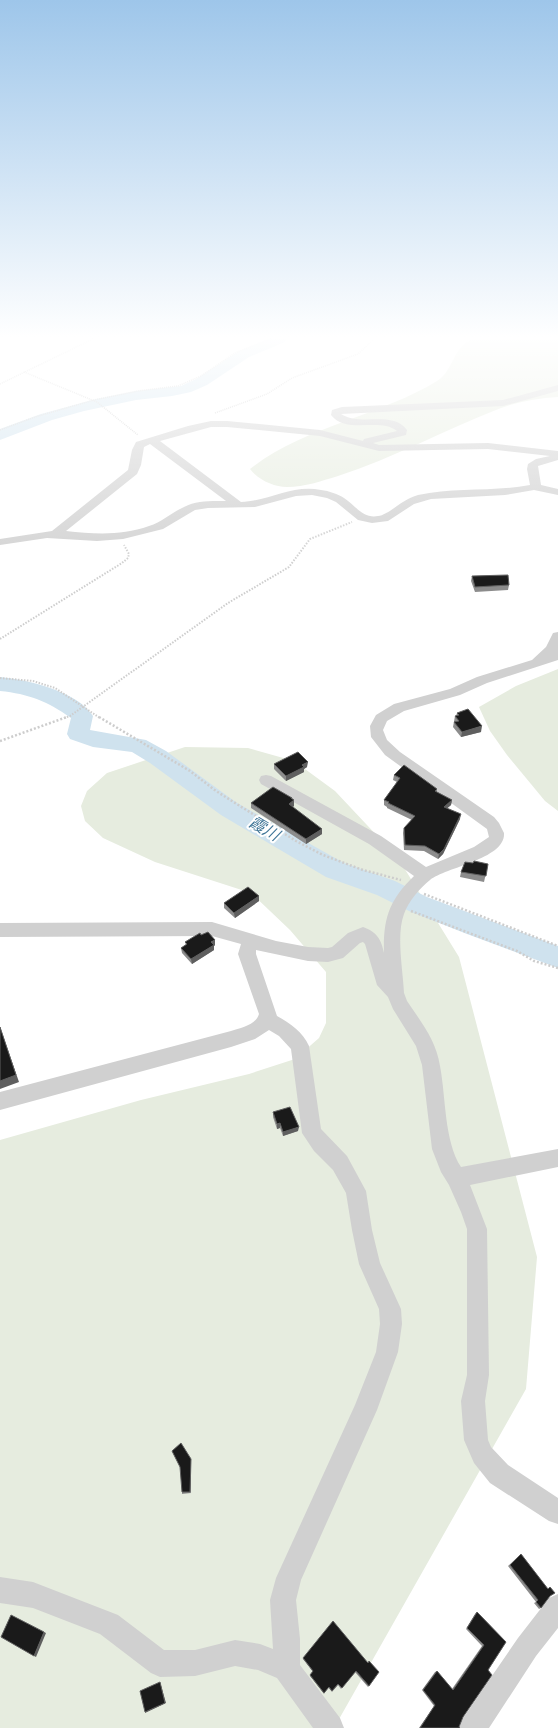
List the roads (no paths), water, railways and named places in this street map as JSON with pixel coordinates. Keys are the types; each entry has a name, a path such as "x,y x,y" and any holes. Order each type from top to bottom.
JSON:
{"street":[{"path":"343,420 360,423 392,424 399,426 402,430 402,433 395,436 361,443"},
{"path":"55,534 128,477 135,468 137,449 140,444 192,428 211,424 240,424 320,434 374,447 390,449 496,446 558,454"},
{"path":"148,441 237,504"},
{"path":"534,487 536,484 532,469 533,464 540,461 558,458"},
{"path":"0,542 45,534 117,537 153,529 190,508 197,506 207,504 254,504 297,492 311,491 333,497 340,500 358,517 373,520 387,518 408,502 426,497 515,491 534,487 558,492"},
{"path":"533,666 552,648 558,636"},
{"path":"558,655 533,666 519,668 454,692 388,713 379,721 376,732 381,743 399,759 489,822 495,827 497,832 497,837 494,841 482,850 425,875 406,897 396,912 392,932 395,993 399,1004 425,1043 431,1065 442,1149 448,1165 456,1178 471,1211 477,1229 478,1375 473,1402 476,1440 482,1456 500,1474 558,1512"},
{"path":"266,780 375,840 425,875"},
{"path":"0,930 212,929 276,948 308,954 328,955 337,953 354,938 363,934 369,937 373,942 383,980 395,993"},
{"path":"0,1101 36,1090 231,1039 254,1031 265,1024 268,1020 268,1014 247,954 247,949 252,941"},
{"path":"268,1020 285,1030 300,1046 312,1133 340,1162 356,1191 362,1230 370,1264 390,1308 391,1324 386,1352 365,1410 289,1578 283,1600 287,1639 286,1669"},
{"path":"456,1178 558,1158"},
{"path":"0,1590 33,1595 109,1624 160,1664 195,1663 236,1653 260,1657 286,1669 330,1728"},
{"path":"473,1728 527,1648 558,1607"}],"waterway":[{"name":"霞川","path":"0,435 40,420"},
{"name":"霞川","path":"0,684 24,687 53,697 82,716 78,734 93,739 138,745 158,757 229,809 335,870 386,888 418,904 476,927 558,957"}]}
